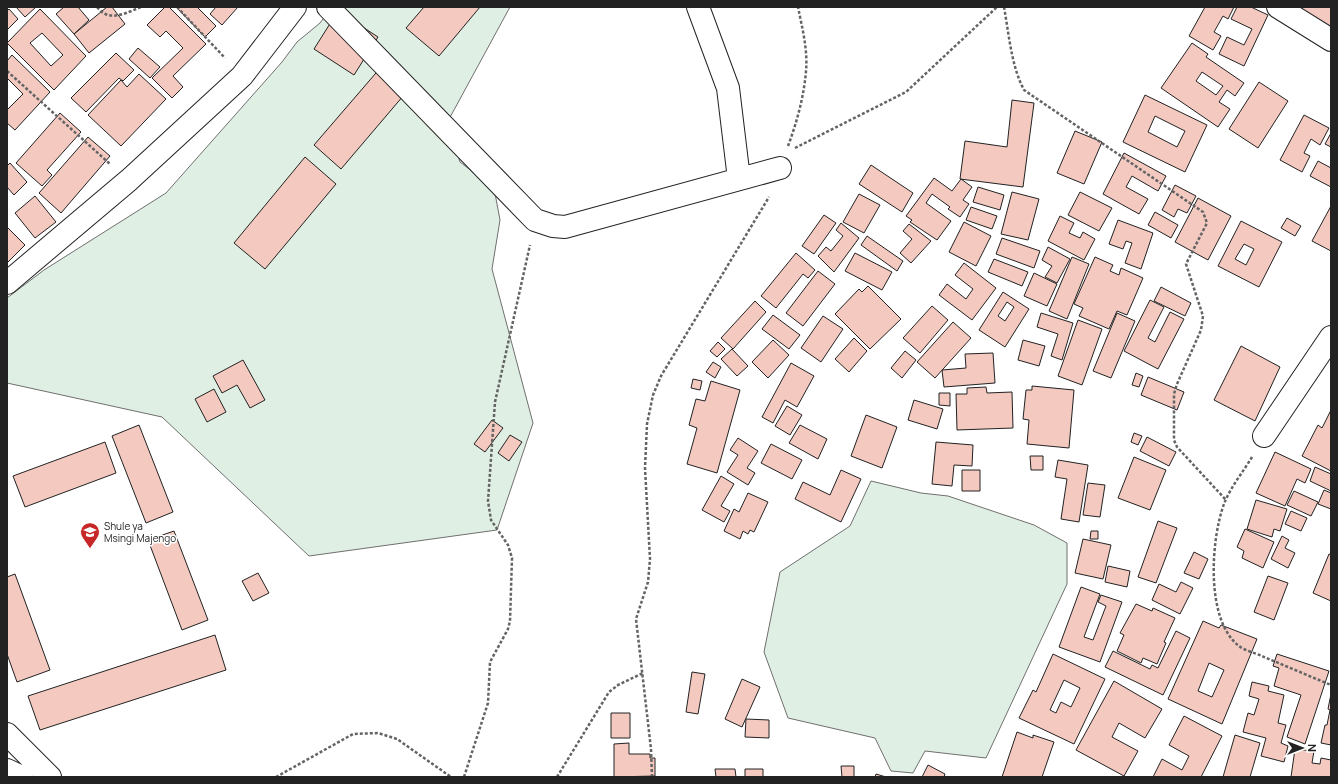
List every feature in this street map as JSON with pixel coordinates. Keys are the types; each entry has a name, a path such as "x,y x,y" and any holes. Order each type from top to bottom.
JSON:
{"street":[{"path":"7,283 129,180 242,76 295,7"},
{"path":"328,7 535,220 553,226 565,227 739,180 783,160"},
{"path":"698,7 728,88 739,180"},
{"path":"1278,7 1331,40"},
{"path":"1264,436 1331,337"},
{"path":"7,734 50,777"},
{"path":"7,770 22,777"}],"path":[{"path":"97,7 105,15 118,16 141,7"},
{"path":"178,7 242,76"},
{"path":"652,777 651,749 636,619 648,582 650,559 645,468 647,424 653,394 661,376 770,195 783,160 796,124 806,70 804,37 798,7"},
{"path":"783,160 906,92 997,7"},
{"path":"1004,7 1015,68 1018,79 1024,90 1203,212 1205,216 1207,223 1186,264 1201,310 1201,330 1175,389 1173,432 1177,447 1226,500"},
{"path":"7,70 129,180"},
{"path":"464,777 488,703 490,662 508,629 510,621 512,558 508,545 491,520 488,501 495,402 535,220"},
{"path":"1264,436 1226,500 1218,525 1215,584 1216,599 1220,616 1228,632 1239,646 1331,685"},
{"path":"557,777 609,692 622,682 643,673"},
{"path":"276,777 353,734 378,733 397,739 451,777"}],"green space":[{"path":"332,7 510,7 448,121 460,162 494,188 500,220 492,269 533,423 497,530 309,556 162,417 7,383 7,298 44,270 166,193 282,62 297,42 320,23"},
{"path":"871,481 921,493 948,496 1034,525 1067,543 1067,584 986,758 925,751 913,773 891,771 875,738 788,718 764,652 780,572 850,526"}],"building":[{"path":"16,7 36,7 25,17"},
{"path":"64,7 78,7 89,20 74,34 56,14"},
{"path":"107,7 112,7 125,24 89,53 74,34"},
{"path":"165,7 169,7 206,44 173,76 183,87 172,98 152,78 183,48 166,31 160,37 147,25"},
{"path":"180,7 197,7 216,26 205,37 178,9"},
{"path":"216,7 238,7 222,25 210,14"},
{"path":"424,7 480,7 439,56 406,28"},
{"path":"1205,7 1234,7 1228,19 1223,16 1214,32 1221,36 1213,50 1189,36"},
{"path":"1237,7 1251,7 1268,15 1244,66 1219,54 1227,37 1244,45 1252,29 1231,19"},
{"path":"1299,7 1331,7 1331,34 1295,14"},
{"path":"9,9 18,19 7,30 7,11"},
{"path":"40,9 86,56 54,90 7,43","holes":["42,33 63,55 51,66 30,43"]},
{"path":"338,11 378,37 354,75 314,49"},
{"path":"1192,43 1208,54 1206,57 1244,83 1235,96 1227,90 1219,102 1230,109 1218,127 1161,88","holes":["1202,72 1223,86 1216,95 1196,81"]},
{"path":"138,48 160,67 150,78 129,59"},
{"path":"116,53 134,70 123,81 119,78 86,112 71,98"},
{"path":"12,55 50,92 15,130 7,123 7,110 23,94 7,78 7,61"},
{"path":"388,59 415,82 341,169 314,145"},
{"path":"139,74 166,99 121,146 88,115 121,80 127,87"},
{"path":"1259,82 1288,101 1258,148 1229,129"},
{"path":"1145,95 1207,125 1185,172 1123,142","holes":["1155,116 1185,131 1177,147 1148,132"]},
{"path":"1012,100 1034,103 1023,187 960,179 965,141 1007,147"},
{"path":"60,113 81,132 47,170 52,175 42,186 16,163"},
{"path":"1304,115 1329,128 1320,145 1311,139 1304,153 1310,156 1302,172 1280,160"},
{"path":"1075,131 1102,142 1084,184 1057,173"},
{"path":"1331,133 1331,147 1325,144"},
{"path":"88,137 110,156 61,213 39,193"},
{"path":"1124,153 1166,176 1158,191 1132,176 1126,187 1148,199 1139,214 1103,194"},
{"path":"305,157 336,184 265,269 234,243"},
{"path":"1318,161 1331,168 1331,187 1310,176"},
{"path":"10,163 27,182 14,195 7,187 7,166"},
{"path":"871,165 913,193 902,212 859,184"},
{"path":"934,178 952,191 961,179 972,187 963,200 969,204 960,217 948,209 950,207 932,194 926,203 951,221 937,240 910,222 912,220 906,216"},
{"path":"1175,185 1196,196 1187,213 1178,209 1174,217 1162,210"},
{"path":"978,187 1004,195 1000,210 973,202"},
{"path":"1012,192 1039,199 1028,240 1001,234"},
{"path":"1080,192 1112,208 1099,231 1068,215"},
{"path":"859,194 880,205 864,233 843,222"},
{"path":"35,196 56,222 35,238 15,213"},
{"path":"1198,198 1231,216 1208,260 1175,242"},
{"path":"1331,206 1331,251 1312,241"},
{"path":"971,207 997,216 992,229 966,220"},
{"path":"1155,212 1178,225 1171,238 1148,225"},
{"path":"824,215 836,223 814,254 802,246"},
{"path":"1060,216 1074,223 1069,233 1080,238 1083,232 1095,239 1084,260 1048,241"},
{"path":"1287,218 1301,226 1295,236 1281,228"},
{"path":"1118,220 1153,233 1141,269 1125,263 1132,243 1126,241 1123,249 1109,244"},
{"path":"1241,221 1282,242 1259,287 1218,266","holes":["1244,244 1254,249 1246,265 1235,259"]},
{"path":"964,222 991,236 976,266 949,252"},
{"path":"841,223 859,238 834,272 818,256 826,247 831,251 843,236 836,230"},
{"path":"909,224 931,241 911,263 900,253 912,239 903,231"},
{"path":"7,227 25,245 7,263"},
{"path":"867,236 903,261 897,271 861,245"},
{"path":"1002,238 1040,251 1034,268 996,254"},
{"path":"1048,247 1070,259 1057,283 1045,277 1052,266 1042,260"},
{"path":"796,253 815,270 808,278 803,274 776,308 761,296"},
{"path":"855,253 892,272 882,290 845,271"},
{"path":"1072,257 1089,264 1067,319 1049,311"},
{"path":"1095,257 1113,265 1110,271 1119,275 1121,268 1143,278 1127,315 1117,311 1109,329 1079,316 1083,308 1074,304"},
{"path":"994,259 1028,272 1022,286 988,272"},
{"path":"964,263 996,288 972,320 939,295 947,284 966,299 973,289 955,275"},
{"path":"818,271 835,284 803,326 786,313"},
{"path":"1034,273 1057,284 1047,306 1024,296"},
{"path":"868,286 901,319 870,349 835,314 859,289 862,292"},
{"path":"1161,287 1191,303 1185,316 1154,301"},
{"path":"1003,292 1029,309 1005,347 979,330","holes":["1007,302 1014,307 1005,321 998,316"]},
{"path":"1150,300 1164,307 1148,338 1155,342 1170,312 1184,319 1158,369 1124,351"},
{"path":"755,301 766,312 733,349 721,338"},
{"path":"932,306 948,320 920,353 903,338"},
{"path":"1041,313 1073,323 1062,360 1051,356 1058,334 1037,327"},
{"path":"1117,313 1135,321 1111,378 1093,371"},
{"path":"773,315 800,335 789,349 762,329"},
{"path":"823,316 843,329 821,362 801,348"},
{"path":"1078,320 1102,329 1082,385 1058,376"},
{"path":"953,322 971,338 935,378 917,362"},
{"path":"854,338 867,351 849,372 835,359"},
{"path":"773,340 789,355 768,378 752,362"},
{"path":"1023,340 1045,346 1039,366 1018,360"},
{"path":"718,342 725,349 717,357 710,351"},
{"path":"1241,346 1280,367 1255,421 1214,400"},
{"path":"732,349 748,366 737,376 721,359"},
{"path":"905,351 916,360 902,378 891,368"},
{"path":"993,353 995,383 944,387 942,370 966,368 965,354"},
{"path":"243,360 265,400 250,408 237,385 222,393 213,376"},
{"path":"713,362 721,367 715,378 706,372"},
{"path":"791,363 814,376 797,407 785,400 773,423 762,417"},
{"path":"1136,373 1143,376 1139,387 1132,385"},
{"path":"1148,377 1184,392 1177,410 1141,395"},
{"path":"693,379 702,381 700,390 691,388"},
{"path":"711,381 740,390 717,473 687,464 697,428 689,425 696,399 705,401"},
{"path":"1032,386 1074,390 1069,448 1027,444 1029,420 1023,419 1026,390 1032,390"},
{"path":"986,387 987,393 1012,392 1013,428 957,430 956,394 967,394 967,388"},
{"path":"214,389 226,412 207,422 195,399"},
{"path":"939,393 950,393 950,406 939,405"},
{"path":"914,400 943,409 937,429 908,420"},
{"path":"787,406 802,415 790,435 775,426"},
{"path":"1331,410 1331,471 1302,456 1318,425 1322,428"},
{"path":"866,415 897,427 882,468 851,456"},
{"path":"492,420 503,428 485,452 474,444"},
{"path":"139,425 173,512 146,523 112,436"},
{"path":"800,425 827,439 818,459 789,443"},
{"path":"1134,433 1142,436 1138,445 1131,442"},
{"path":"510,435 522,442 509,461 498,453"},
{"path":"1147,437 1176,452 1169,466 1140,451"},
{"path":"738,438 758,451 747,468 755,473 748,485 727,472 738,455 730,450"},
{"path":"105,442 116,473 25,507 13,476"},
{"path":"936,442 973,445 972,466 954,465 952,486 932,484"},
{"path":"771,444 802,460 792,479 761,463"},
{"path":"1275,452 1311,469 1305,483 1297,479 1285,506 1256,493"},
{"path":"1030,456 1043,456 1043,470 1031,470"},
{"path":"1134,457 1166,470 1150,510 1118,498"},
{"path":"1058,460 1088,465 1079,522 1061,519 1067,479 1055,477"},
{"path":"1315,467 1331,474 1331,491 1310,481"},
{"path":"841,470 861,479 841,522 795,499 803,482 830,495"},
{"path":"962,470 980,470 980,491 962,491"},
{"path":"721,476 734,484 721,506 730,511 724,522 702,510"},
{"path":"1088,483 1105,485 1100,517 1083,515"},
{"path":"1324,490 1331,493 1331,509 1318,504"},
{"path":"1294,491 1318,502 1311,516 1287,505"},
{"path":"748,493 768,502 754,532 750,530 748,534 743,531 740,539 724,531 734,509 739,512"},
{"path":"1256,500 1287,509 1280,531 1274,529 1272,537 1247,529"},
{"path":"1291,511 1307,518 1301,531 1285,524"},
{"path":"1158,521 1177,528 1156,583 1138,577"},
{"path":"1245,529 1274,542 1263,568 1242,558 1244,551 1237,547"},
{"path":"174,531 208,620 182,630 148,540"},
{"path":"1091,531 1098,531 1098,539 1090,539"},
{"path":"1282,536 1289,540 1285,548 1295,553 1288,568 1271,559"},
{"path":"1083,539 1111,545 1103,579 1075,573"},
{"path":"1194,552 1208,559 1199,579 1184,573"},
{"path":"1329,554 1331,555 1331,601 1313,593"},
{"path":"1108,566 1130,571 1127,587 1105,582"},
{"path":"258,573 269,593 253,601 242,581"},
{"path":"15,574 50,670 17,682 7,654 7,577"},
{"path":"1268,576 1288,583 1274,620 1254,612"},
{"path":"1181,582 1193,588 1180,614 1152,600 1159,584 1176,592"},
{"path":"1081,587 1100,594 1084,637 1093,640 1106,606 1098,602 1101,595 1122,602 1100,662 1059,647"},
{"path":"1136,604 1152,611 1153,608 1175,618 1164,642 1166,643 1157,664 1143,658 1141,663 1117,651 1124,635 1120,633"},
{"path":"1203,621 1219,628 1221,625 1257,639 1222,724 1168,699","holes":["1209,663 1224,670 1212,697 1198,691"]},
{"path":"1176,631 1190,638 1163,695 1105,667 1113,651 1150,669 1152,665 1158,668"},
{"path":"215,635 226,670 40,730 28,696"},
{"path":"1053,654 1105,679 1074,744 1019,718 1033,690 1036,692","holes":["1064,680 1080,688 1071,707 1061,702 1056,713 1050,710"]},
{"path":"1277,654 1329,671 1305,744 1287,737 1301,695 1274,686 1279,668 1273,666"},
{"path":"692,672 705,674 698,714 686,712"},
{"path":"742,679 760,687 742,727 725,719"},
{"path":"1114,681 1162,709 1145,738 1119,723 1112,737 1138,751 1124,776 1076,750"},
{"path":"1252,682 1269,686 1268,691 1284,695 1278,723 1286,725 1281,743 1288,746 1284,762 1261,756 1266,738 1243,732 1248,713 1254,715 1259,699 1249,696"},
{"path":"1331,694 1331,745 1321,743 1325,725 1327,725"},
{"path":"611,713 630,713 630,738 611,738"},
{"path":"1184,716 1222,736 1201,777 1153,777 1162,759 1182,770 1189,756 1169,745"},
{"path":"746,719 769,720 769,738 745,737"},
{"path":"1017,732 1033,738 1033,735 1054,742 1042,777 1002,777"},
{"path":"1235,735 1260,743 1250,777 1223,777"},
{"path":"629,743 629,754 650,754 650,758 655,758 655,776 614,777 614,744"},
{"path":"1295,749 1314,751 1312,763 1320,764 1321,758 1331,760 1331,777 1291,777"},
{"path":"928,765 945,774 944,777 922,777"},
{"path":"841,766 854,766 854,777 842,777"},
{"path":"715,769 735,769 736,777 716,777"},
{"path":"745,769 763,769 763,777 745,777"},
{"path":"876,774 886,777 875,777"}],"place":[{"name":"Shule ya Msingi Majengo","path":"90,549"}]}
